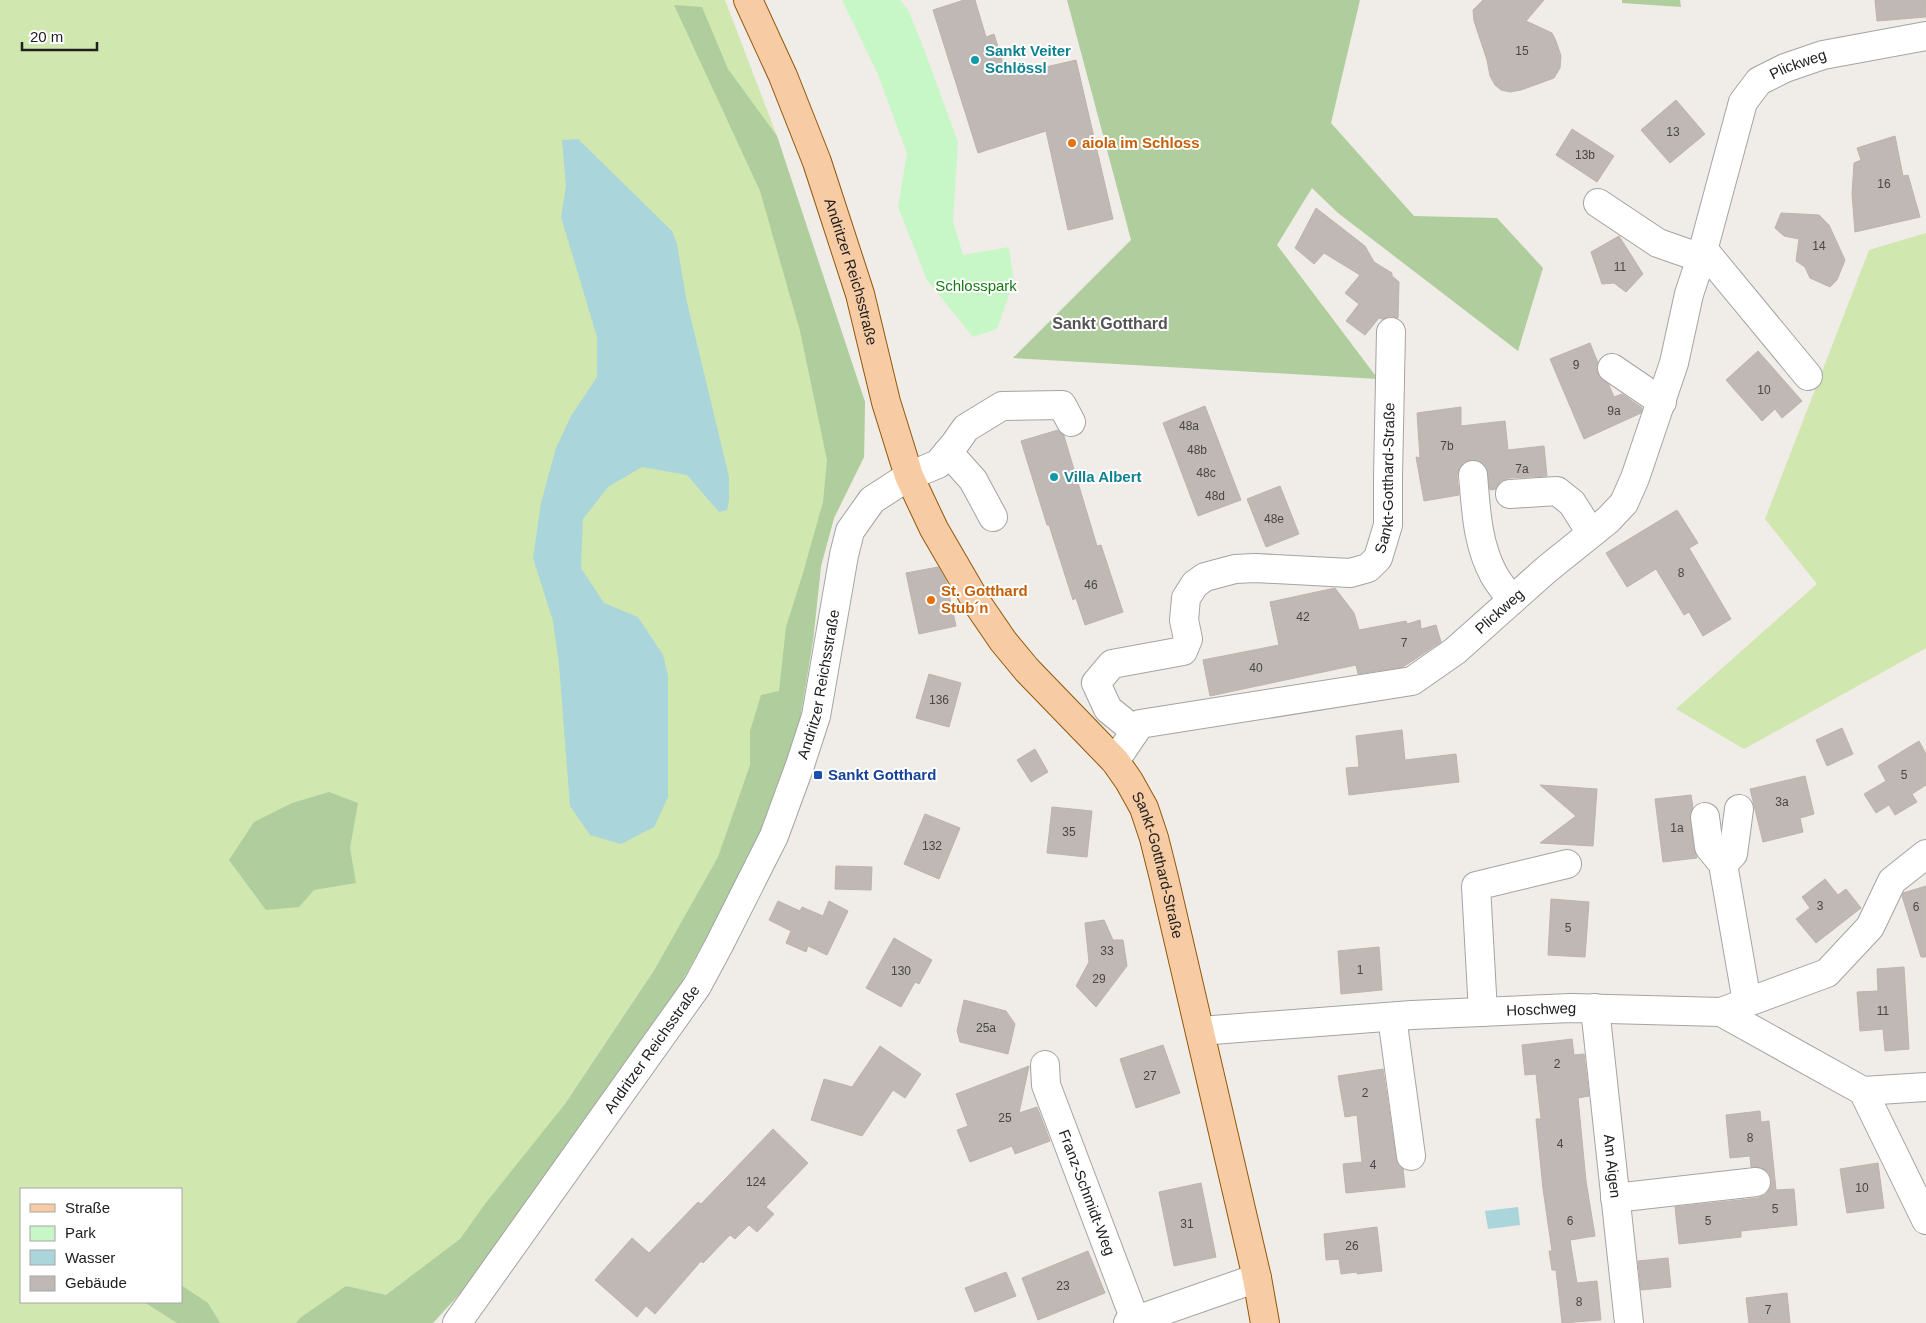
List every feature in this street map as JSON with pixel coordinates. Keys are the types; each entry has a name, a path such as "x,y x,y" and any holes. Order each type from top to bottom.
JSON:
{"main road":[{"name":"Andritzer Reichsstraße","path":"748,0 784,76 833,211 860,294 886,402 909,476"},
{"name":"Sankt-Gotthard-Straße","path":"909,476 934,529 977,603 1004,641 1028,670 1115,761 1130,781 1144,808 1154,838 1200,1031 1257,1278 1265,1323"}],"street":[{"name":"Plickweg","path":"1135,731 1140,724 1412,681 1455,651 1512,600 1608,520 1624,503 1662,402 1674,364 1689,294 1702,254 1742,102 1759,81 1785,68 1823,55 1926,36"},
{"path":"1598,203 1658,243 1702,254 1808,376"},
{"name":"Sankt-Gotthard-Straße","path":"1135,731 1108,709 1096,683 1112,664 1183,651 1188,639 1184,620 1186,598 1195,584 1205,577 1235,569 1350,572 1368,568 1378,558 1388,525 1391,332"},
{"path":"1612,368 1662,402"},
{"path":"909,476 938,464 966,428 1002,406 1062,405 1071,422"},
{"path":"948,452 973,480 993,517"},
{"name":"Andritzer Reichsstraße","path":"457,1323 697,986 719,946 774,836 816,716 844,555 850,531 872,500 909,476"},
{"path":"1473,476 1477,519 1484,551 1494,575 1512,600"},
{"path":"1510,494 1557,491 1572,503 1591,533"},
{"path":"1115,761 1135,731"},
{"path":"1723,864 1733,854 1739,809"},
{"path":"1705,817 1709,847 1723,864 1747,1002"},
{"path":"1721,1012 1827,973 1870,927 1892,881 1926,854"},
{"path":"1483,1012 1476,886 1567,864"},
{"name":"Hoschweg","path":"1200,1031 1483,1012 1595,1008 1721,1012 1864,1091"},
{"name":"Am Aigen","path":"1595,1008 1629,1323"},
{"path":"1392,1017 1411,1156"},
{"name":"Franz-Schmidt-Weg","path":"1045,1065 1046,1085 1131,1321 1257,1278"},
{"path":"1926,1087 1864,1091 1926,1220"},
{"path":"1616,1198 1756,1182"}],"green space":[{"path":"0,0 725,0 777,136 865,402 864,457 834,518 821,566 813,641 760,840 680,985 433,1323 0,1323"},
{"name":"Schlosspark","path":"842,0 900,0 908,10 958,142 953,221 963,255 1009,247 1014,281 997,329 973,337 927,280 898,207 907,153 877,72"},
{"path":"1067,0 1360,0 1331,123 1414,216 1497,218 1543,268 1518,351 1338,213 1312,188 1277,245 1378,379 1013,358 1131,240"},
{"path":"1622,0 1680,0 1681,7 1622,3"},
{"path":"674,5 702,7 728,69 777,136 865,402 864,457 834,518 821,566 813,641 800,720 786,771 760,840 680,985 605,1096 476,1276 433,1323 296,1323 300,1318 346,1286 386,1295 460,1239 485,1204 565,1104 655,969 718,857 750,765 750,731 761,695 779,691 786,627 823,502 827,460 800,331 760,191"},
{"path":"1926,233 1926,648 1744,749 1676,709 1817,584 1765,519 1869,250"},
{"path":"329,792 358,803 350,848 356,883 314,890 299,907 266,910 229,860 254,822 292,803"},
{"path":"182,1286 208,1303 220,1323 177,1323 146,1303 182,1303"}],"water":[{"path":"578,139 672,231 677,244 686,298 729,477 727,510 719,512 687,475 642,467 608,487 583,519 581,568 604,603 638,617 663,655 668,676 668,797 654,827 621,844 590,835 570,806 559,664 553,621 533,558 541,503 556,448 571,416 597,377 597,337 561,217 566,186 562,140"},
{"path":"1518,1207 1520,1225 1488,1229 1485,1211"}],"building":[{"path":"964,0 975,0 986,37 994,34 1007,76 1076,60 1113,219 1068,230 1046,131 978,153 933,10"},
{"path":"1483,0 1544,0 1526,21 1552,33 1556,41 1561,56 1560,68 1554,78 1510,92 1501,90 1495,85 1490,76 1487,60 1474,21 1473,10"},
{"path":"1875,0 1926,0 1926,17 1877,21"},
{"path":"1676,100 1705,134 1670,163 1641,130"},
{"path":"1572,129 1614,156 1597,182 1556,155"},
{"path":"1895,136 1903,176 1908,175 1920,217 1855,232 1852,194 1854,163 1861,160 1857,148"},
{"path":"1316,208 1365,246 1374,262 1392,273 1392,276 1399,282 1398,318 1391,316 1379,318 1365,335 1346,321 1359,304 1345,293 1360,275 1324,253 1314,264 1295,248"},
{"path":"1781,213 1819,215 1829,225 1845,260 1837,280 1830,287 1810,278 1805,267 1796,261 1799,239 1784,236 1775,228"},
{"path":"1619,236 1643,274 1626,292 1614,283 1602,284 1591,252"},
{"path":"1590,343 1598,363 1596,367 1598,374 1609,385 1614,397 1622,394 1642,408 1641,413 1584,439 1550,359"},
{"path":"1758,351 1802,401 1782,418 1775,409 1762,421 1726,380"},
{"path":"1205,406 1241,500 1198,516 1163,423"},
{"path":"1461,407 1461,426 1505,421 1508,450 1544,446 1547,476 1509,478 1501,481 1496,489 1490,490 1486,467 1479,461 1471,460 1464,462 1459,469 1457,476 1459,495 1424,501 1416,457 1420,458 1417,413"},
{"path":"1058,430 1064,436 1097,546 1101,545 1123,612 1085,625 1076,598 1073,600 1021,441"},
{"path":"1280,486 1299,534 1266,547 1247,499"},
{"path":"1677,510 1698,543 1689,548 1731,619 1703,636 1689,612 1684,615 1656,569 1627,587 1606,553"},
{"name":"St. Gotthard Stub´n","path":"938,567 946,581 956,626 919,634 906,573"},
{"path":"1335,588 1354,613 1359,630 1406,621 1407,624 1420,620 1421,629 1436,625 1441,642 1403,667 1358,674 1356,665 1210,696 1203,660 1279,645 1270,602"},
{"path":"929,674 961,683 949,727 916,718"},
{"path":"1842,728 1853,754 1827,766 1816,740"},
{"path":"1402,730 1405,760 1456,754 1459,782 1349,795 1346,768 1359,767 1356,736"},
{"path":"1919,741 1926,754 1926,785 1912,794 1917,802 1895,815 1889,805 1876,813 1864,794 1886,781 1878,766"},
{"path":"1035,749 1048,772 1031,782 1017,760"},
{"path":"1805,776 1814,814 1800,818 1803,832 1763,842 1750,789"},
{"path":"1540,785 1597,789 1593,846 1540,843 1576,816"},
{"path":"1691,795 1693,808 1690,819 1697,858 1663,862 1655,799"},
{"path":"1052,807 1092,811 1087,857 1047,853"},
{"path":"925,814 960,828 939,879 904,864"},
{"path":"836,866 872,867 871,890 835,889"},
{"path":"1825,879 1838,895 1846,889 1861,908 1816,943 1796,919 1810,908 1802,897"},
{"path":"1926,886 1926,957 1921,957 1902,896 1903,893"},
{"path":"1551,899 1589,902 1585,957 1548,955"},
{"path":"778,901 800,911 802,907 823,916 829,901 848,911 827,955 808,946 806,952 786,943 791,931 769,920"},
{"path":"1104,920 1113,940 1123,940 1127,966 1096,1007 1076,986 1089,962 1085,923"},
{"path":"894,938 932,960 919,984 915,982 901,1007 866,988"},
{"path":"1379,947 1382,990 1341,994 1338,951"},
{"path":"1904,967 1909,1049 1885,1051 1883,1029 1860,1031 1857,992 1878,991 1877,969"},
{"path":"964,1000 1006,1011 1015,1024 1008,1054 960,1042 957,1031"},
{"path":"1572,1039 1574,1055 1584,1054 1589,1096 1578,1098 1586,1181 1595,1236 1570,1240 1577,1283 1597,1281 1601,1320 1562,1323 1556,1270 1552,1270 1549,1251 1552,1251 1536,1119 1541,1119 1536,1074 1525,1075 1522,1045"},
{"path":"1163,1045 1180,1093 1136,1108 1120,1059"},
{"path":"880,1046 921,1074 905,1098 893,1090 862,1136 811,1120 824,1079 852,1087"},
{"path":"1029,1066 1019,1113 1037,1107 1050,1141 1015,1154 1012,1146 970,1162 957,1130 968,1126 956,1094"},
{"path":"1383,1069 1396,1158 1398,1165 1403,1169 1405,1187 1346,1193 1343,1164 1362,1162 1357,1115 1345,1117 1338,1076"},
{"path":"1760,1111 1761,1122 1769,1121 1776,1190 1794,1189 1797,1225 1741,1231 1741,1237 1679,1244 1675,1207 1758,1198 1765,1195 1770,1189 1772,1181 1769,1173 1762,1168 1751,1167 1750,1156 1730,1158 1726,1115"},
{"path":"773,1129 808,1163 766,1207 774,1214 757,1232 749,1225 735,1239 730,1235 703,1263 701,1261 655,1314 646,1306 637,1317 595,1280 632,1238 649,1253 698,1202 701,1204"},
{"path":"1878,1163 1884,1208 1847,1213 1840,1169"},
{"path":"1201,1183 1216,1257 1174,1266 1159,1192"},
{"path":"1377,1227 1382,1271 1341,1274 1339,1259 1326,1260 1324,1234"},
{"path":"1088,1251 1105,1293 1038,1320 1022,1278"},
{"path":"1668,1258 1671,1287 1641,1290 1638,1261"},
{"path":"1006,1272 1016,1296 975,1312 965,1288"},
{"path":"1787,1293 1790,1323 1749,1323 1746,1298"}],"place":[{"name":"Sankt Veiter Schlössl","path":"975,60"},
{"name":"aiola im Schloss","path":"1072,143"},
{"name":"Villa Albert","path":"1054,477"},
{"name":"St. Gotthard Stub´n","path":"931,600"},
{"name":"Sankt Gotthard","path":"818,775"}],"district":[{"name":"Sankt Gotthard","path":"1110,323"}]}
